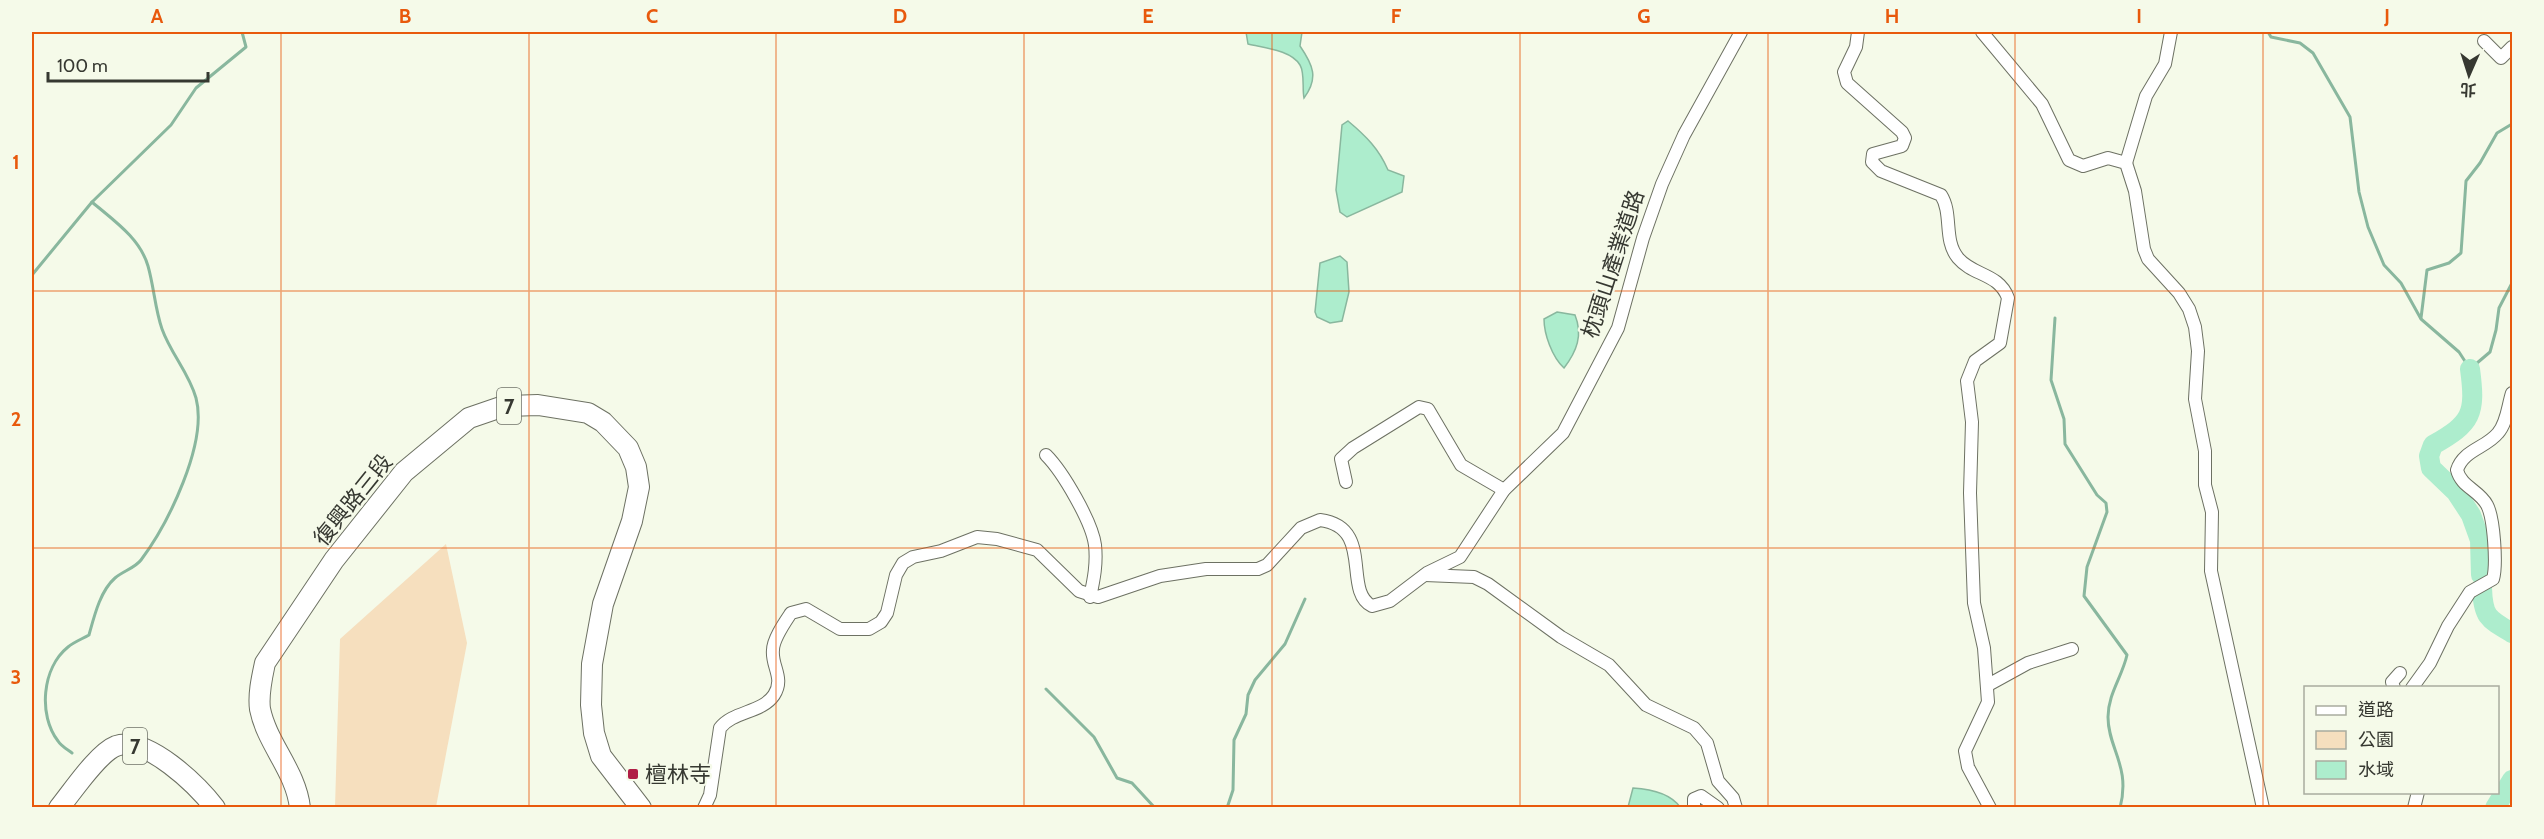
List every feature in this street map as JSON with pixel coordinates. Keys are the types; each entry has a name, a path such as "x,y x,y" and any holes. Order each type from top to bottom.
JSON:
{"main road":[{"name":"復興路三段","path":"300,807 298,790 265,726 260,708 261,683 266,663 334,560 404,472 469,418 504,406 538,405 588,412 603,422 628,448 636,467 639,487 632,521 603,604 594,654 591,705 594,733 602,756 640,807"},
{"name":"7","path":"59,807 105,753 117,746 133,745 171,764 204,792 215,807"}],"street":[{"name":"枕頭山產業道路","path":"1090,597 1107,596 1160,576 1206,569 1258,569 1267,565 1301,528 1320,520 1339,526 1350,538 1354,547 1361,596 1366,603 1372,606 1390,601 1425,575 1460,557 1504,490 1563,433 1577,410 1618,328 1643,238 1662,184 1684,135 1741,32"},
{"path":"1856,47 1858,32"},
{"path":"1866,32 1844,72 1847,83 1902,132 1905,138 1902,146 1873,154 1872,162 1881,171 1941,195 1948,213 1952,249 1966,265 1998,282 2008,298 2000,343 1975,361 1967,381 1973,440 1970,493 1974,603 1984,648 1988,702 1985,713 1965,751 1968,767 1989,807"},
{"path":"1982,32 2042,104 2069,160 2083,166 2108,158 2126,163"},
{"path":"2171,32 2165,64 2146,96 2126,163 2135,191 2144,249 2148,259 2179,293 2189,309 2195,327 2198,351 2195,399 2205,451 2205,485 2212,512 2211,571 2263,807"},
{"path":"2484,41 2501,58 2512,47"},
{"path":"2413,686 2430,663 2448,626 2470,592 2493,579 2491,518 2487,505 2463,483 2457,470 2459,462 2499,432 2512,393"},
{"path":"1346,482 1341,459 1353,448 1419,407 1428,409 1461,465 1504,490"},
{"path":"704,807 710,795 720,728 726,721 768,702 775,694 779,680 772,650 791,613 806,609 840,629 869,629 881,622 887,614 896,575 903,563 913,557 941,551 977,537 997,539 1037,550 1079,591 1090,597 1096,573 1095,542 1066,480 1046,455"},
{"path":"1425,575 1474,577 1488,584 1561,638 1609,665 1646,705 1694,728 1707,744 1719,781 1733,798 1736,807"},
{"path":"1988,685 2028,663 2072,649"},
{"path":"2394,686 2392,682 2400,673"},
{"path":"1694,807 1694,799 1701,796 1718,807"}],"green space":[{"path":"446,544 467,643 436,807 335,807 340,639"}],"water":[{"path":"1246,32 1302,32 1300,46 1311,66 1313,78 1304,98 1302,72 1296,60 1277,50 1248,44"},
{"path":"1348,121 1371,143 1388,170 1404,176 1402,192 1347,217 1340,212 1336,190 1342,125"},
{"path":"1340,256 1347,262 1349,292 1342,321 1330,323 1317,317 1315,312 1320,263"},
{"path":"1557,312 1575,315 1578,329 1575,349 1564,368 1552,352 1544,325 1544,319"},
{"path":"1633,788 1665,795 1680,807 1628,807"}],"waterway":[{"path":"32,275 92,202 171,125 196,88 246,47 242,32"},
{"path":"2268,32 2271,37 2300,43 2313,53 2350,117 2359,192 2368,227 2384,265 2401,283 2421,319 2459,352 2470,369 2490,352 2499,308 2512,283"},
{"path":"2421,318 2427,270 2449,263 2461,253 2466,181 2480,163 2497,133 2512,124"},
{"path":"72,753 58,741 47,718 48,679 59,656 75,642 89,635 98,605 110,583 141,560 163,526 191,460 198,416 193,389 162,329 144,256 125,230 92,202"},
{"path":"2055,318 2051,380 2064,419 2065,444 2097,495 2106,503 2107,512 2087,567 2084,596 2127,655 2110,701 2108,717 2111,739 2123,781 2120,808"},
{"path":"2470,369 2472,397 2468,416 2456,430 2433,445 2429,456 2431,468 2456,492 2471,515 2480,540 2481,575"},
{"path":"2482,588 2488,616 2512,633"},
{"path":"1227,808 1233,790 1234,740 1246,714 1248,695 1255,680 1285,644 1305,599"},
{"path":"1046,689 1094,737 1117,778 1132,783 1155,808"},
{"path":"2495,808 2512,780"}],"place":[{"name":"檀林寺","path":"633,774"}]}
